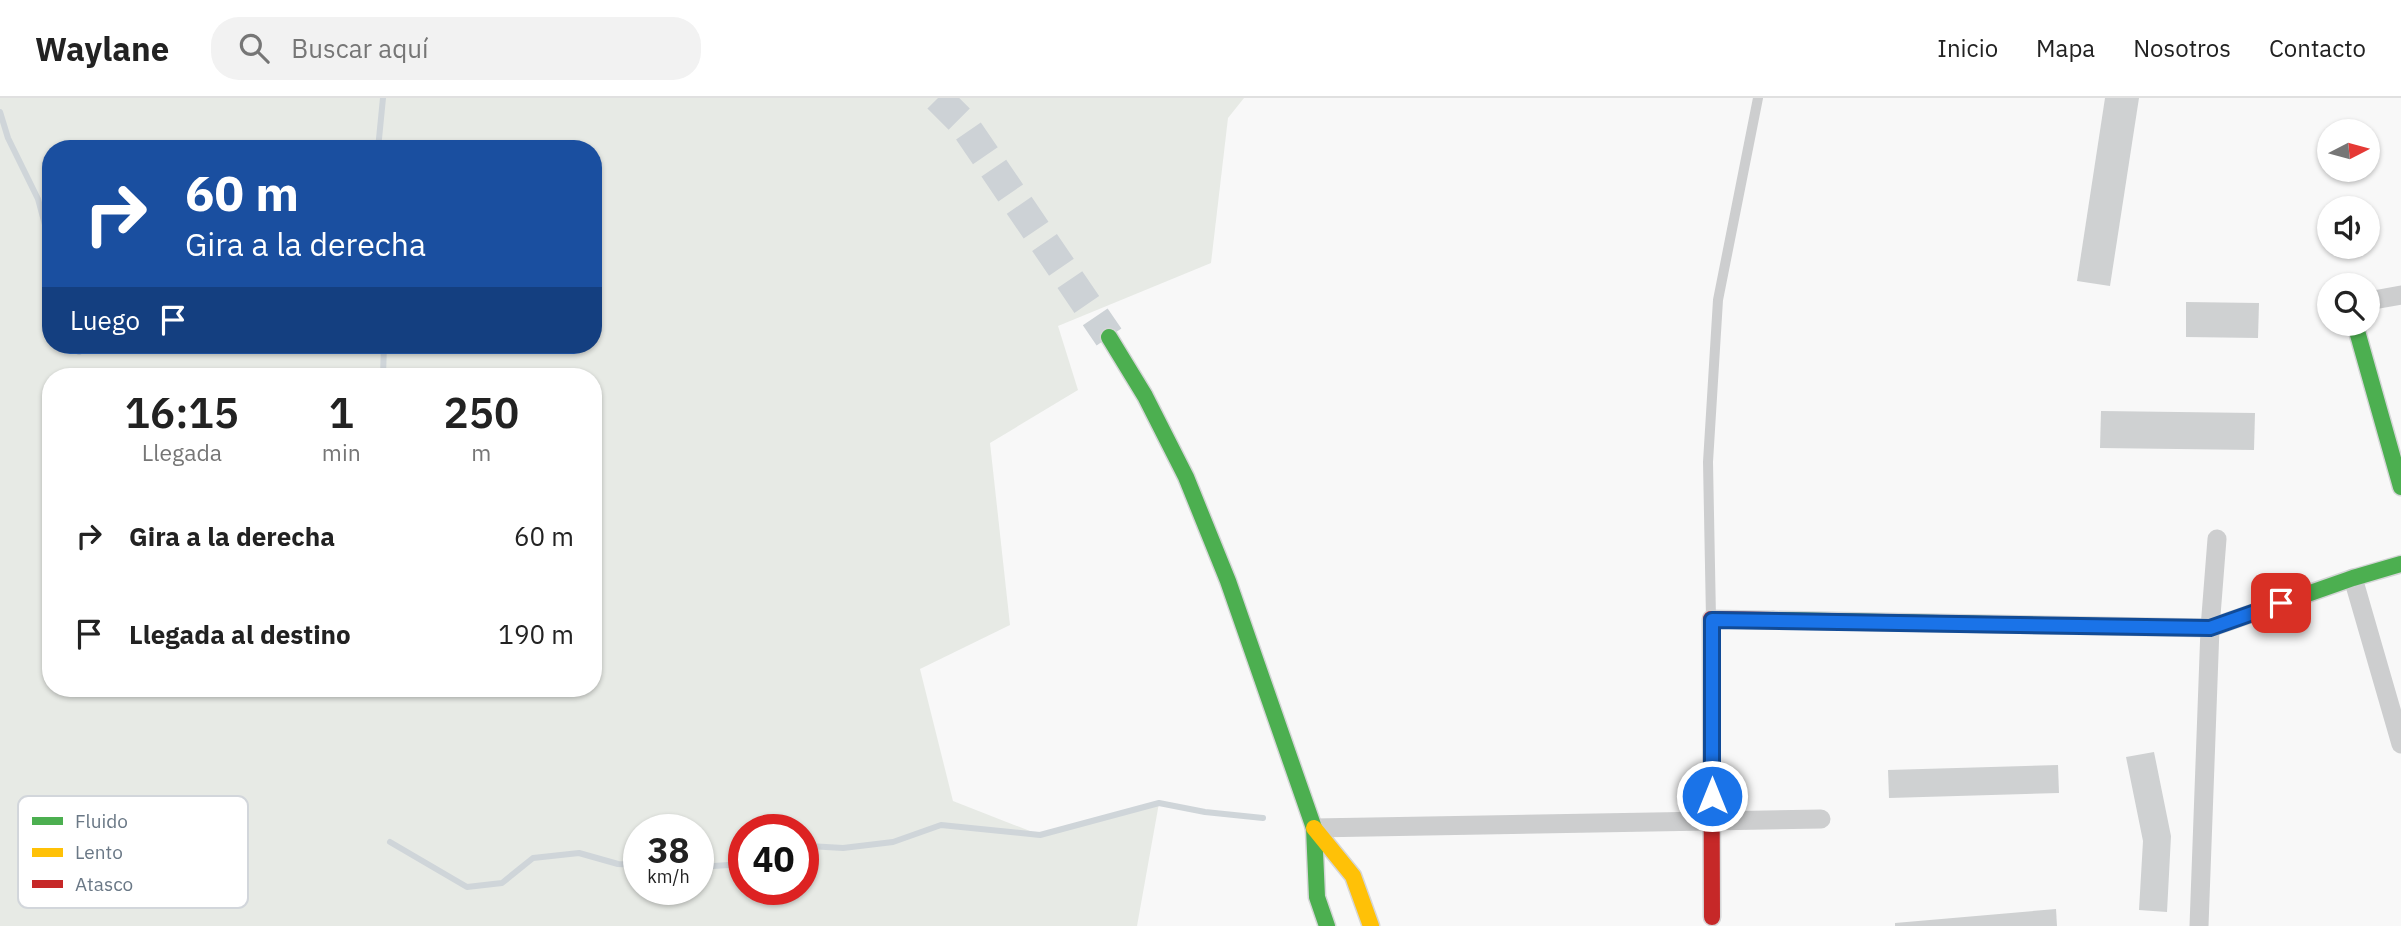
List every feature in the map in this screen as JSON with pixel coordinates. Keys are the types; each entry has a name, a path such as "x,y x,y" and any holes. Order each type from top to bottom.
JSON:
{"street":[{"path":"2380,298 2401,295"},
{"path":"2358,336 2401,487"},
{"path":"1109,337 1145,396 1186,477 1228,581 1314,828 1317,898 1327,926"},
{"path":"2199,926 2210,628 2217,539"},
{"path":"1712,917 1712,620 2210,628 2401,564"},
{"path":"2353,578 2401,744"},
{"path":"1314,828 1821,819"},
{"path":"1314,828 1353,876 1371,926"}],"lane":[{"path":"1712,620 1708,462 1718,300 1758,98"}],"shaded area":[{"path":"0,98 1244,98 1228,118 1211,263 1058,326 1078,390 990,443 1010,625 920,669 953,801 1040,835 1159,803 1137,926 0,926"}],"building":[{"path":"2105,98 2139,98 2110,286 2077,281"},
{"path":"2186,302 2259,303 2258,338 2186,337"},
{"path":"2101,411 2255,413 2254,450 2100,448"},
{"path":"2154,752 2171,836 2167,912 2139,910 2143,841 2126,757"},
{"path":"2058,765 2059,793 1889,798 1888,770"},
{"path":"2056,909 2057,926 1895,926 1895,923"}],"waterway":[{"path":"379,140 383,98"},
{"path":"0,112 8,138 38,199 42,214"},
{"path":"383,368 384,354"},
{"path":"819,847 843,848 893,842 941,825 1040,835 1159,803 1205,812 1263,818"},
{"path":"390,842 467,887 502,883 533,858 579,853 623,864"},
{"path":"714,866 728,865"}],"tunnel":[{"path":"938,98 963,123 1109,337"}],"traffic: fast":[{"path":"2358,336 2401,487"},
{"path":"1109,337 1145,396 1186,477 1228,581 1314,828 1317,897 1327,926"},
{"path":"1773,620 2210,628 2401,564"}],"traffic: slow":[{"path":"1314,828 1353,876 1371,926"}],"traffic: jam":[{"path":"1712,917 1711,619 1773,620"}],"route":[{"path":"1712,796 1712,620 2210,628 2281,603"}]}
